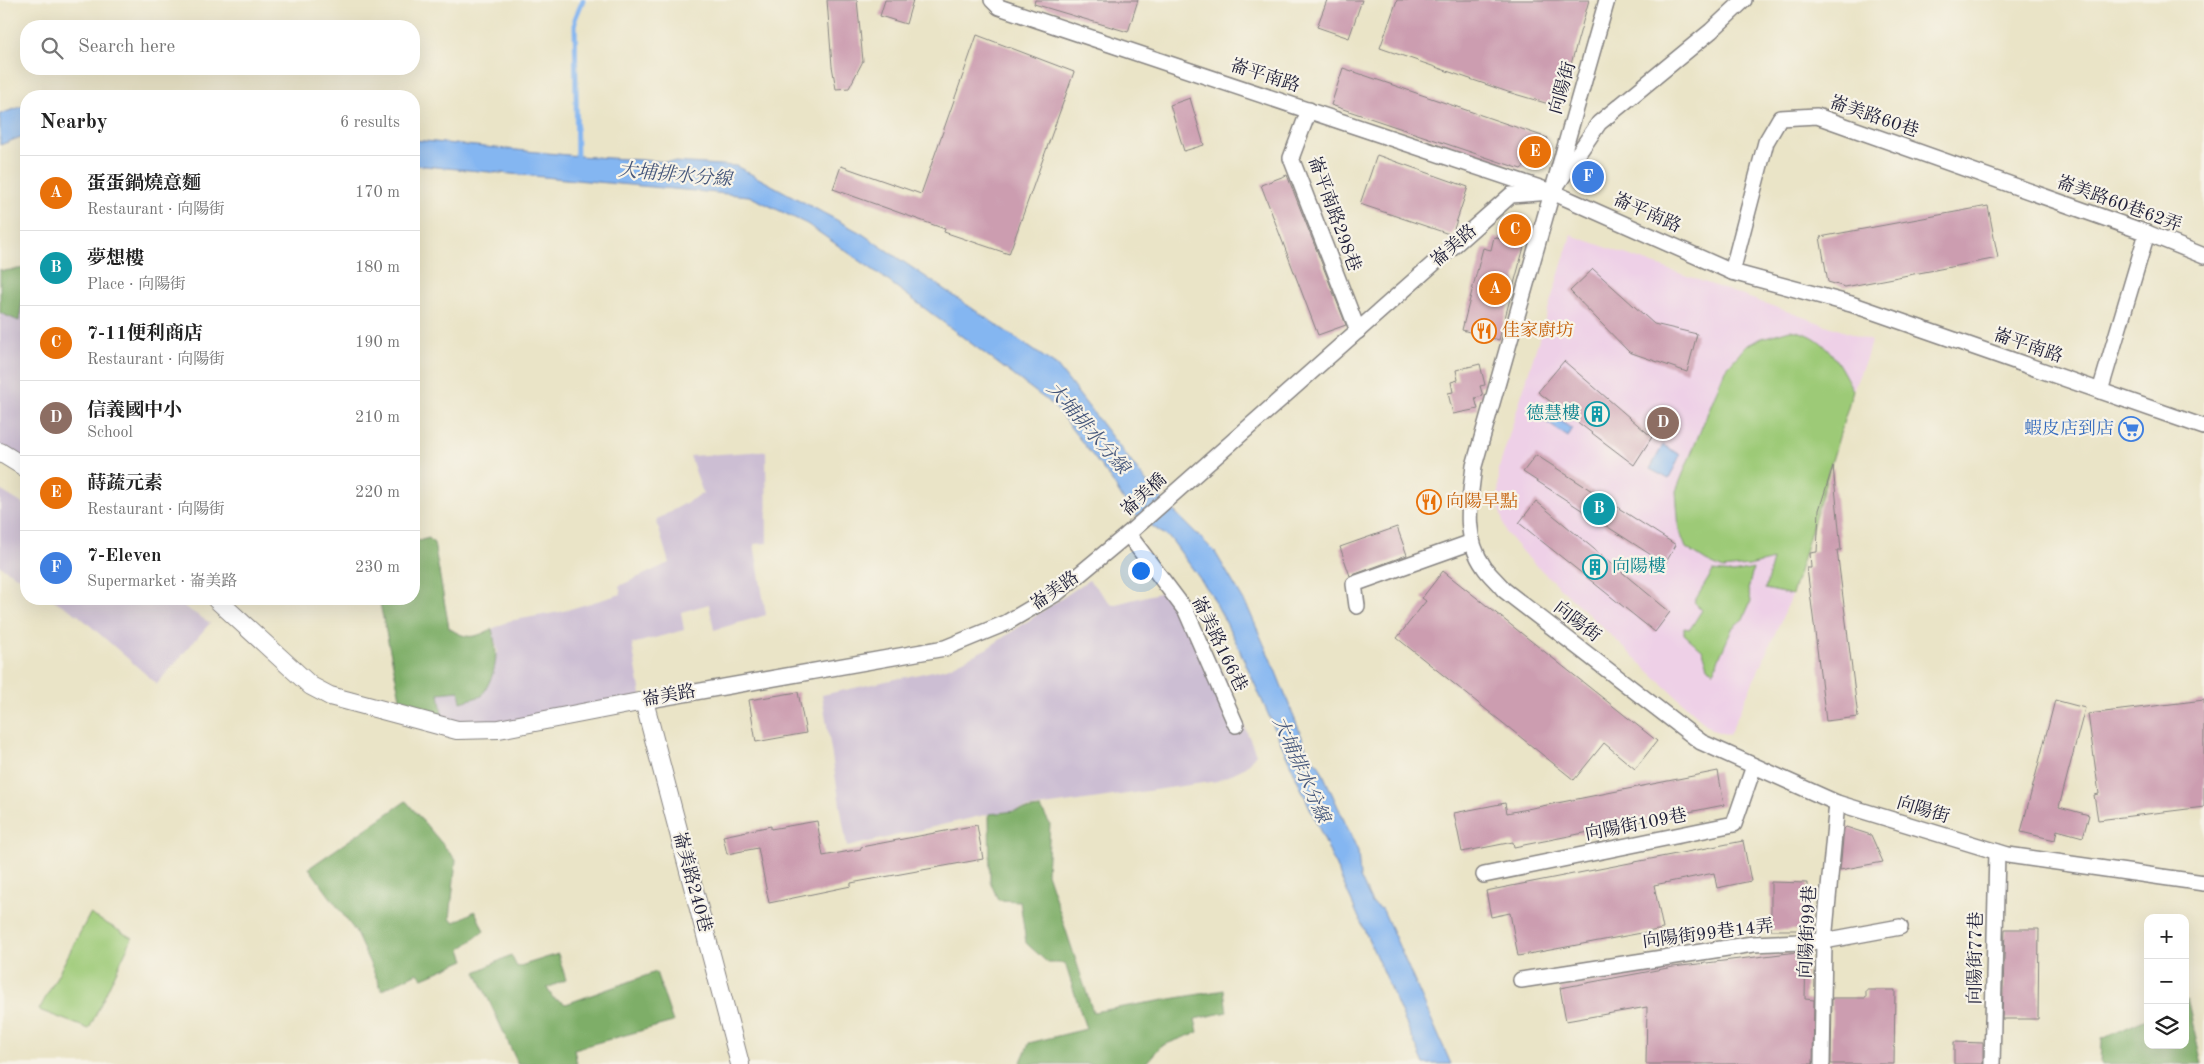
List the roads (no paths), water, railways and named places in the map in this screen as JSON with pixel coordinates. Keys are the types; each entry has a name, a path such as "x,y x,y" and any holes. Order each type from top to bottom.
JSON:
{"street":[{"name":"崙平南路","path":"992,0 999,7 1552,192 1732,272 1851,304 2204,428"},
{"name":"向陽街","path":"1608,0 1474,466 1468,513 1472,542 1483,566 1504,590 1701,742 1837,803 2008,855 2204,883"},
{"path":"1552,192 1599,123 1712,31 1744,0"},
{"name":"崙平南路298巷","path":"1309,110 1291,158 1358,331"},
{"name":"崙美路60巷","path":"1732,272 1766,142 1780,118 1817,116 2020,188"},
{"name":"崙美路60巷62弄","path":"2020,188 2147,233 2204,256"},
{"name":"崙美路","path":"1184,485 1511,195 1552,192"},
{"path":"2100,390 2147,233"},
{"path":"0,452 20,464"},
{"name":"崙美橋","path":"1128,534 1184,485"},
{"name":"崙美路","path":"223,605 311,686 330,696 456,730 499,730 644,701 945,648 1006,623 1057,593 1128,534"},
{"name":"崙美路166巷","path":"1128,534 1186,611 1236,725"},
{"path":"1357,606 1354,584 1472,542"},
{"name":"崙美路240巷","path":"644,701 740,1064"},
{"name":"向陽街109巷","path":"1484,874 1734,824 1754,766"},
{"name":"向陽街99巷","path":"1822,1064 1824,941 1837,803"},
{"name":"向陽街77巷","path":"1992,1064 1997,852"},
{"name":"向陽街99巷14弄","path":"1521,980 1753,944 1824,941 1900,927"}],"water":[{"path":"20,107 20,137 0,145 0,114"},
{"name":"大埔排水分線","path":"420,141 578,156 736,166 861,233 1057,366 1152,489 1215,552 1248,608 1309,755 1319,765 1358,851 1360,877 1372,903 1383,910 1451,1064 1424,1064 1236,642 1211,594 1171,539 1131,512 1110,478 1053,405 879,274 807,224 749,196 420,166"},
{"path":"1545,410 1572,429 1568,437 1540,418"},
{"path":"1663,445 1680,455 1669,479 1650,469"}],"waterway":[{"path":"577,163 575,19 583,0"}],"place":[{"name":"蒔蔬元素","path":"1535,152"},
{"name":"7-Eleven","path":"1588,177"},
{"name":"7-11便利商店","path":"1515,230"},
{"name":"蛋蛋鍋燒意麵","path":"1495,289"},
{"name":"佳家廚坊","path":"1484,331"},
{"name":"德慧樓","path":"1597,414"},
{"name":"信義國中小","path":"1663,423"},
{"name":"蝦皮店到店","path":"2131,429"},
{"name":"向陽早點","path":"1429,502"},
{"name":"夢想樓","path":"1599,509"},
{"name":"向陽樓","path":"1595,567"}]}
